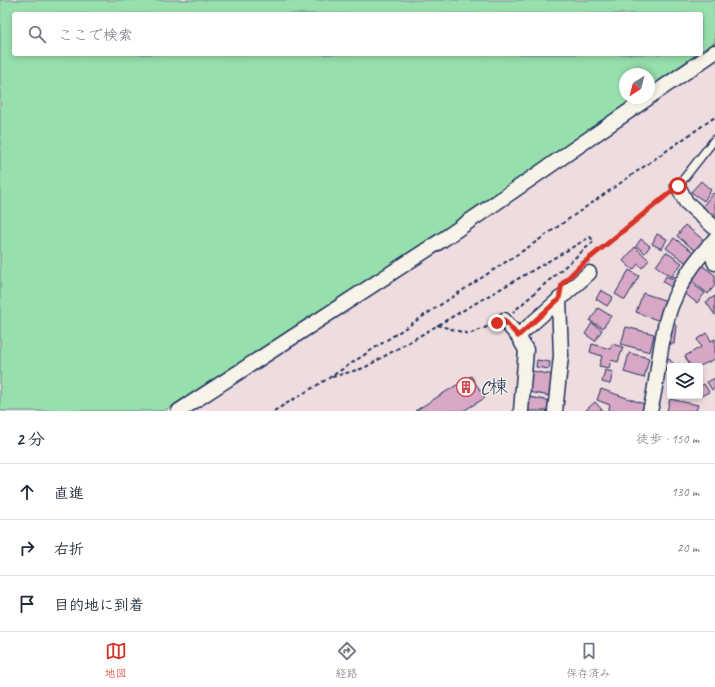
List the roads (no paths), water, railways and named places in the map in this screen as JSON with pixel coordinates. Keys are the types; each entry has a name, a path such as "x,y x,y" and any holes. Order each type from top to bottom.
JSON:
{"street":[{"path":"655,93 715,52"},
{"path":"179,411 442,240 639,104"},
{"path":"678,186 686,202 715,228"},
{"path":"712,242 715,263"},
{"path":"650,411 665,326 671,306 680,286 697,258 712,242"},
{"path":"518,336 559,299 587,268"},
{"path":"555,411 561,356 559,299"},
{"path":"501,321 518,336 526,350 521,411"}],"lane":[{"path":"678,186 715,139"}],"place":[{"name":"C棟","path":"466,387"}]}
